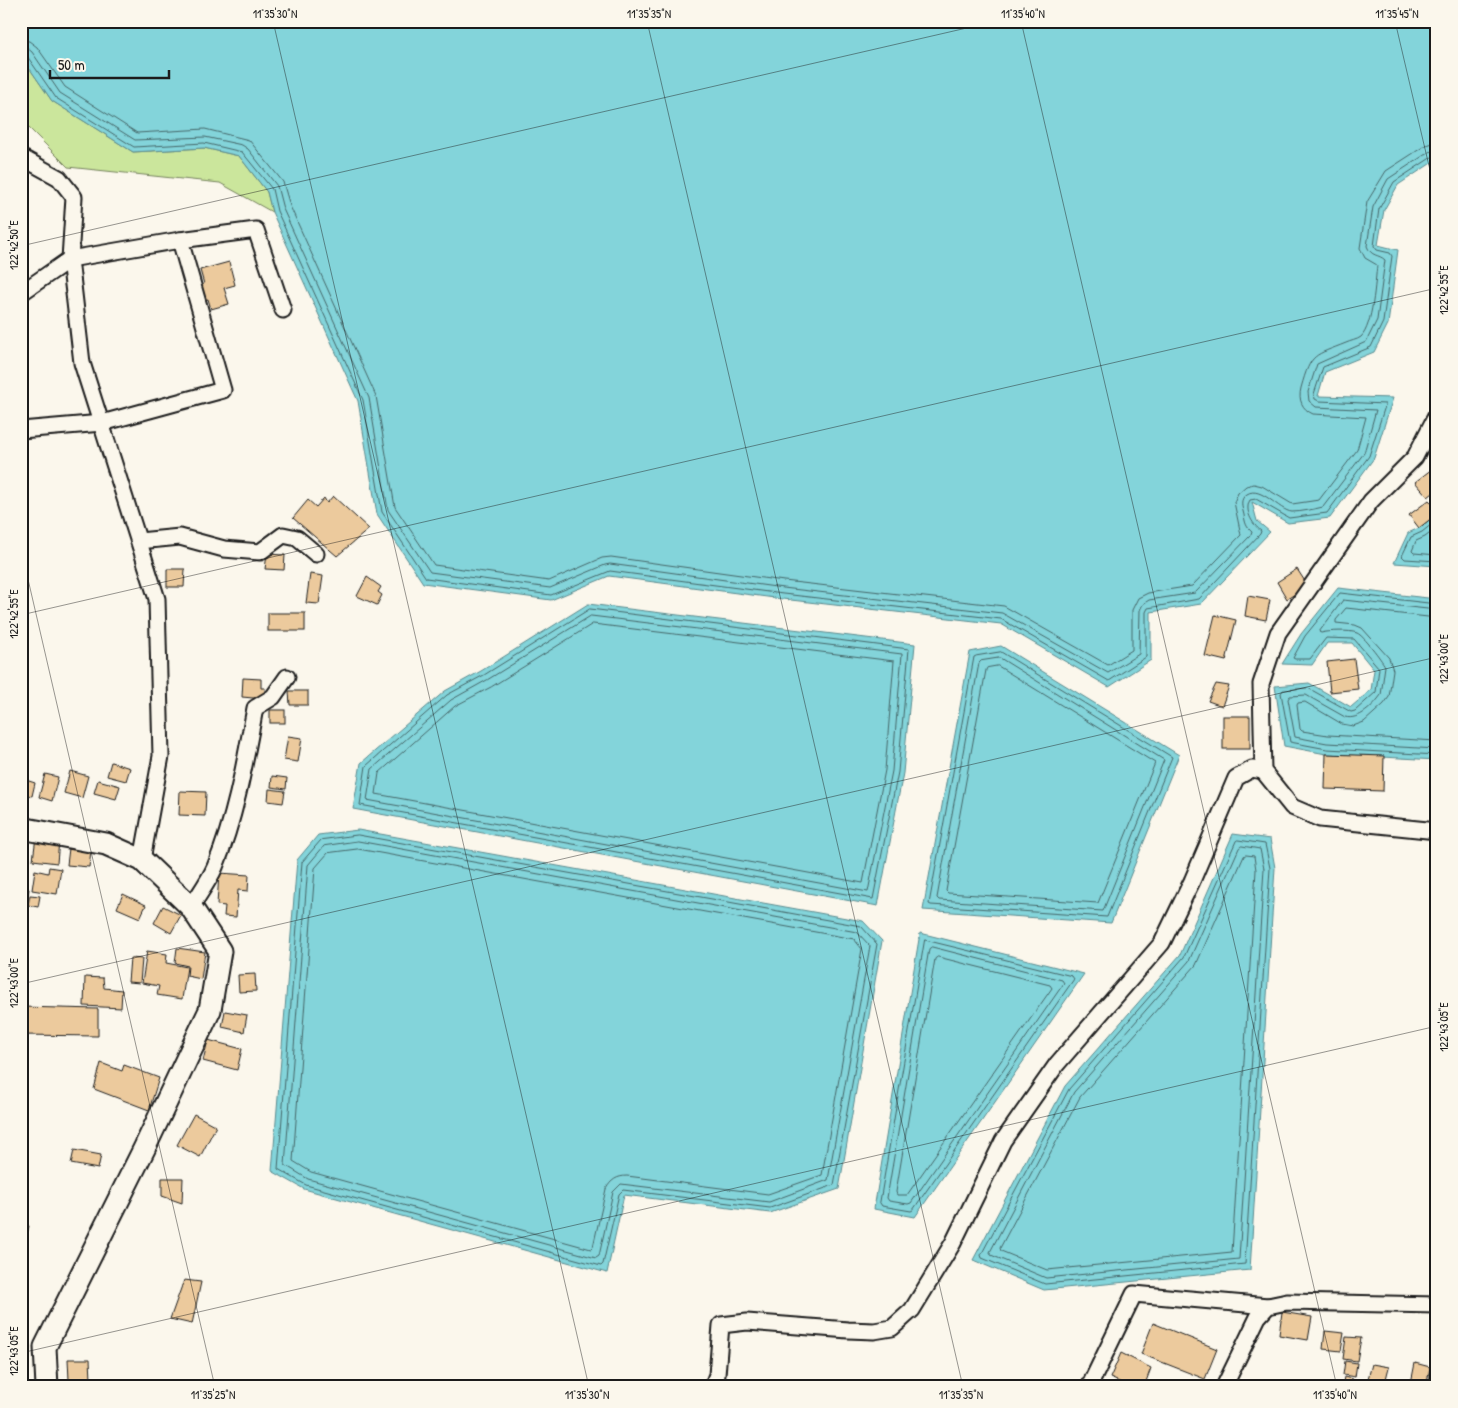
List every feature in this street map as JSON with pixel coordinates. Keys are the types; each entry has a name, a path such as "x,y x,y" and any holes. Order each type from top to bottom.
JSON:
{"street":[{"path":"21,157 59,178 74,197 70,259 82,363 157,599 161,756 142,860"},
{"path":"21,294 70,259 180,240 256,230 283,310"},
{"path":"21,430 102,423 223,390 180,240"},
{"path":"1436,416 1415,457 1371,501 1278,633 1261,684 1263,771 1292,807 1320,819 1437,832"},
{"path":"139,541 180,537 224,549 260,552 283,535 297,538 316,554"},
{"path":"191,907 214,870 229,829 255,708 273,697 287,677"},
{"path":"712,1387 717,1375 721,1326 747,1322 874,1331 892,1328 912,1310 953,1243 1003,1141 1057,1064 1162,943 1192,880 1236,778 1252,769 1263,771"},
{"path":"21,828 106,844 142,860 191,907 220,951 210,1010 144,1149 45,1347 47,1387"},
{"path":"1090,1387 1134,1294 1268,1306 1286,1302 1437,1305"},
{"path":"1224,1387 1258,1317 1268,1306"}],"green space":[{"path":"21,56 52,101 133,152 204,148 239,156 267,192 272,212 220,183 68,167 21,120"}],"water":[{"path":"21,21 1437,21 1436,160 1398,185 1384,210 1378,245 1398,250 1388,324 1374,352 1325,372 1318,396 1393,398 1374,458 1330,518 1288,523 1252,502 1257,521 1270,532 1201,604 1151,612 1151,660 1109,687 1001,624 782,599 609,576 551,600 423,583 377,514 358,401 272,212 267,192 239,156 204,148 133,152 52,101 21,56"},
{"path":"1437,514 1437,566 1394,563 1408,533 1419,528"},
{"path":"1338,588 1437,599 1437,760 1326,754 1284,746 1275,686 1309,683 1351,707 1371,690 1374,670 1352,643 1327,643 1312,665 1282,664 1301,634"},
{"path":"588,604 915,644 903,773 878,906 353,809 361,763 445,691 481,671"},
{"path":"1001,646 1179,755 1111,923 923,910 970,652"},
{"path":"358,830 863,921 882,941 839,1189 770,1213 624,1195 607,1273 304,1189 272,1171 297,860 318,835"},
{"path":"1233,834 1270,839 1275,868 1250,1270 1044,1290 973,1260 1065,1086 1180,955"},
{"path":"920,933 1084,974 915,1217 874,1209"}],"building":[{"path":"229,262 235,285 224,288 229,304 211,309 208,299 201,301 197,286 204,284 200,270"},
{"path":"1437,442 1437,463 1427,450"},
{"path":"1432,469 1437,475 1437,490 1428,497 1415,482"},
{"path":"333,496 369,529 337,556 293,518 308,500 316,507 324,498 327,503"},
{"path":"1429,500 1437,509 1437,514 1419,528 1409,515"},
{"path":"267,554 285,555 284,570 265,569"},
{"path":"167,569 185,569 184,587 167,587"},
{"path":"1297,569 1308,586 1287,599 1277,582"},
{"path":"310,574 323,576 319,604 306,603"},
{"path":"367,577 381,587 378,592 382,595 377,605 357,596"},
{"path":"1248,596 1270,600 1266,620 1245,616"},
{"path":"268,613 305,613 305,631 268,631"},
{"path":"1215,615 1236,620 1226,661 1205,656"},
{"path":"1354,659 1358,689 1330,692 1327,662"},
{"path":"243,678 261,679 261,688 265,688 264,699 242,697"},
{"path":"1216,684 1229,686 1222,706 1208,701"},
{"path":"289,691 308,691 308,705 290,705"},
{"path":"270,710 285,710 285,723 270,723"},
{"path":"1223,716 1250,716 1250,749 1223,749"},
{"path":"288,736 302,738 298,762 284,760"},
{"path":"1326,754 1384,756 1383,791 1325,789"},
{"path":"111,762 130,768 126,781 107,776"},
{"path":"70,771 88,776 82,798 64,793"},
{"path":"45,774 58,777 52,801 39,797"},
{"path":"272,776 287,778 286,789 271,787"},
{"path":"26,780 35,783 32,796 23,794"},
{"path":"98,780 120,786 116,799 94,793"},
{"path":"269,789 285,791 283,803 268,801"},
{"path":"180,791 206,792 205,816 179,815"},
{"path":"36,837 59,840 57,863 33,860"},
{"path":"70,840 92,842 89,867 67,865"},
{"path":"49,867 61,869 57,894 32,890 35,870 48,873"},
{"path":"219,873 249,875 248,891 238,890 236,917 224,916 225,906 217,905"},
{"path":"21,888 29,889 27,902 21,901"},
{"path":"123,894 146,905 140,918 117,908"},
{"path":"30,895 40,896 38,907 28,905"},
{"path":"163,906 181,915 171,933 154,923"},
{"path":"177,948 205,952 201,979 187,976 188,966 175,963"},
{"path":"147,951 167,954 166,963 187,967 182,999 157,995 159,986 142,983"},
{"path":"130,958 142,959 140,983 128,982"},
{"path":"255,974 256,991 239,992 238,975"},
{"path":"85,977 103,978 104,988 122,990 121,1008 84,1006"},
{"path":"21,1007 98,1009 98,1036 21,1035"},
{"path":"225,1011 247,1015 244,1032 222,1027"},
{"path":"208,1040 242,1049 237,1070 203,1061"},
{"path":"101,1063 122,1071 124,1065 159,1078 149,1110 94,1089"},
{"path":"194,1114 216,1126 200,1157 177,1145"},
{"path":"74,1150 101,1155 98,1169 71,1164"},
{"path":"162,1178 183,1178 182,1203 162,1196"},
{"path":"21,1224 29,1226 21,1257"},
{"path":"184,1280 201,1282 192,1324 170,1319"},
{"path":"1282,1312 1312,1317 1308,1340 1279,1335"},
{"path":"1153,1323 1217,1349 1205,1379 1141,1354"},
{"path":"1325,1331 1344,1333 1341,1351 1323,1349"},
{"path":"1346,1337 1361,1338 1357,1361 1343,1359"},
{"path":"1121,1353 1151,1368 1144,1387 1131,1387 1110,1378"},
{"path":"68,1359 90,1359 91,1380 69,1380"},
{"path":"1345,1361 1357,1363 1355,1377 1343,1375"},
{"path":"1415,1363 1430,1367 1426,1386 1411,1383"},
{"path":"1372,1364 1389,1367 1384,1387 1366,1386"},
{"path":"1431,1369 1437,1371 1437,1387 1428,1387"},
{"path":"1344,1377 1352,1379 1351,1387 1342,1387"}]}
